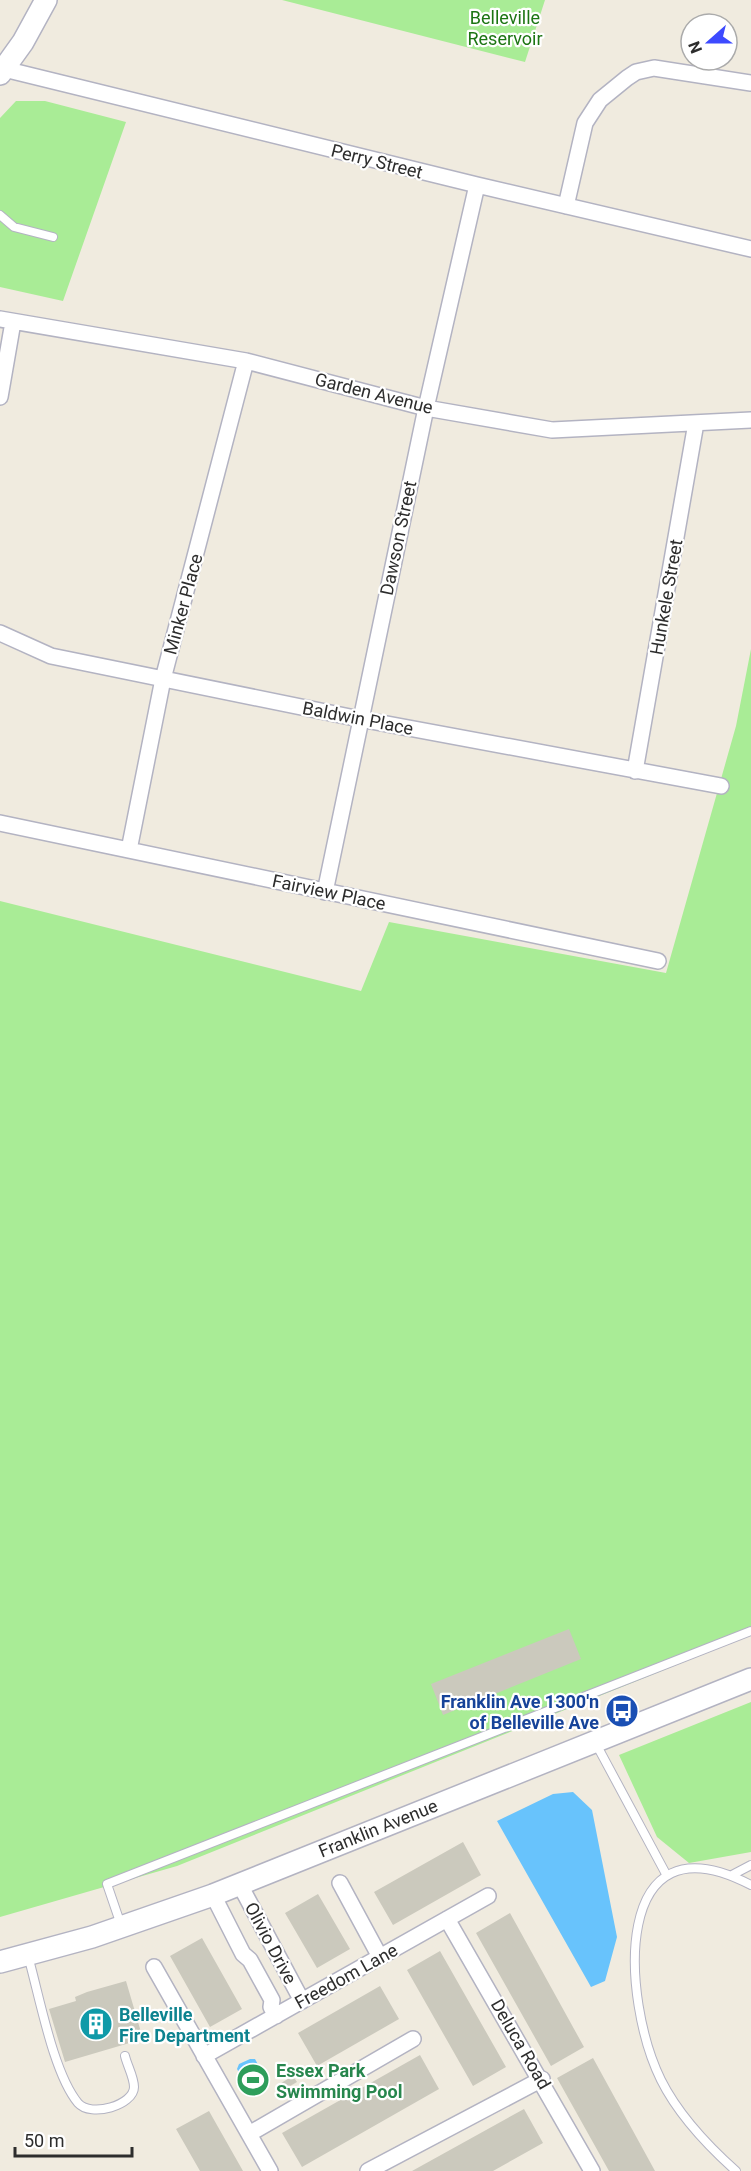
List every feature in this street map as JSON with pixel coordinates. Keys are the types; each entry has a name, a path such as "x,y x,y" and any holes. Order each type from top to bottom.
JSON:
{"main road":[{"path":"2,72 46,0"},
{"name":"Franklin Avenue","path":"0,1962 121,1926 240,1885 751,1678"}],"street":[{"path":"566,206 585,123 600,100 636,72 654,68 751,83"},
{"name":"Perry Street","path":"2,72 751,249"},
{"name":"Dawson Street","path":"325,892 426,408 477,186"},
{"path":"0,397 7,321"},
{"name":"Garden Avenue","path":"7,321 246,361 426,408 552,430 751,420"},
{"name":"Minker Place","path":"129,850 163,679 246,361"},
{"name":"Hunkele Street","path":"635,771 696,423"},
{"name":"Baldwin Place","path":"0,633 51,656 360,719 721,786"},
{"name":"Fairview Place","path":"0,823 658,961"},
{"path":"340,1883 381,1957"},
{"name":"Olivio Drive","path":"240,1885 302,2001"},
{"name":"Olivio Drive","path":"213,1895 243,1954 250,1960 272,2000 273,2012"},
{"name":"Freedom Lane","path":"204,2056 273,2012 302,2001 488,1896"},
{"name":"Deluca Road","path":"447,1919 542,2079 592,2171"},
{"path":"154,1967 270,2171"},
{"path":"249,2134 413,2039"},
{"path":"368,2171 542,2079"}],"lane":[{"path":"0,214 14,226 53,237"},
{"path":"121,1926 106,1884 751,1631"},
{"path":"594,1741 666,1874"},
{"path":"732,1875 751,1865"},
{"path":"736,2171 719,2156 675,2103 661,2080 642,2030 634,1974 635,1949 646,1903 652,1890 666,1874 702,1869 732,1875 751,1885"},
{"path":"27,1954 58,2061 77,2102 85,2109 95,2111 125,2101 131,2095 134,2087 124,2056"}],"green space":[{"name":"Belleville Reservoir","path":"282,0 545,0 525,62"},
{"path":"16,101 45,101 126,122 63,301 0,287 0,118"},
{"path":"751,649 751,1635 177,1866 0,1917 0,901 361,991 389,922 666,973 736,726"},
{"path":"751,1702 751,1852 689,1863 657,1837 619,1755"}],"water":[{"path":"573,1792 592,1810 617,1937 605,1981 591,1987 497,1821 553,1794"},
{"name":"Essex Park Swimming Pool","path":"255,2059 261,2070 259,2074 266,2086 265,2091 256,2096 251,2094 237,2069 239,2064"}],"building":[{"path":"569,1629 581,1659 443,1715 431,1684"},
{"path":"463,1842 481,1875 393,1925 374,1892"},
{"path":"318,1894 350,1949 317,1968 285,1913"},
{"path":"510,1913 584,2047 551,2066 476,1933"},
{"path":"202,1938 242,2009 210,2027 170,1956"},
{"path":"440,1951 506,2067 473,2086 407,1970"},
{"name":"Belleville Fire Department","path":"126,1981 143,2039 65,2062 49,2009 76,2001 75,1997 87,1992"},
{"path":"380,1986 399,2019 317,2066 298,2033"},
{"path":"420,2055 439,2089 302,2167 282,2133"},
{"path":"593,2058 655,2171 609,2171 557,2078"},
{"path":"293,2076 297,2082 285,2089 281,2083"},
{"path":"524,2109 543,2143 493,2171 412,2171"},
{"path":"209,2111 243,2171 200,2171 176,2129"}],"place":[{"name":"Franklin Ave 1300'n of Belleville Ave","path":"622,1711"},
{"name":"Belleville Fire Department","path":"96,2024"},
{"name":"Essex Park Swimming Pool","path":"253,2080"}]}
